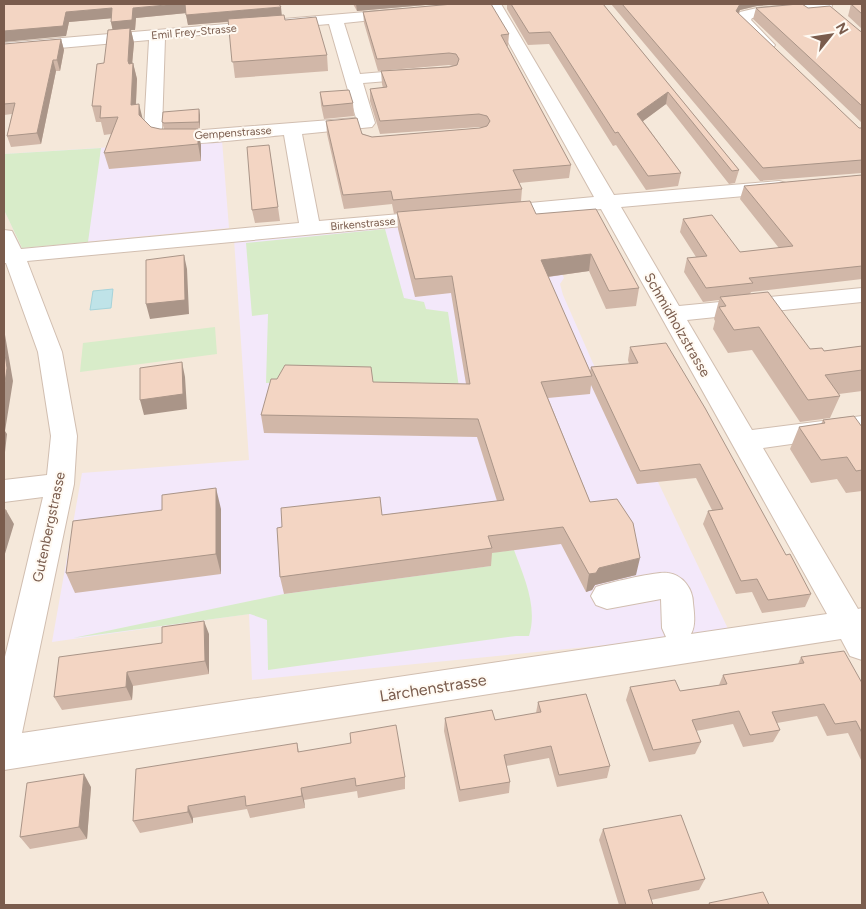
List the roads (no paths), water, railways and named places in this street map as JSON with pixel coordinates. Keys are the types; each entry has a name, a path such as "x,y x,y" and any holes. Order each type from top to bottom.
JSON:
{"street":[{"name":"Schmidholzstrasse","path":"492,5 744,441 858,631"},
{"path":"780,58 746,26 743,22 745,15 824,5 838,16"},
{"name":"Emil Frey-Strasse","path":"4,48 157,35 302,15 335,19 412,12"},
{"path":"4,34 302,15"},
{"path":"335,19 372,142"},
{"name":"Gempenstrasse","path":"157,35 153,130 160,137 178,138 366,122"},
{"path":"353,80 439,72"},
{"path":"292,129 310,228"},
{"name":"Birkenstrasse","path":"7,250 310,228 607,202 747,181 803,185"},
{"name":"Gutenbergstrasse","path":"4,734 60,484 64,436 50,352 7,250"},
{"path":"671,314 862,296"},
{"path":"744,441 862,425"},
{"path":"4,491 60,484"},
{"path":"607,596 667,585 677,594 678,628"},
{"name":"Lärchenstrasse","path":"4,753 858,631"}],"water":[{"path":"113,289 111,308 90,310 93,291"}]}
